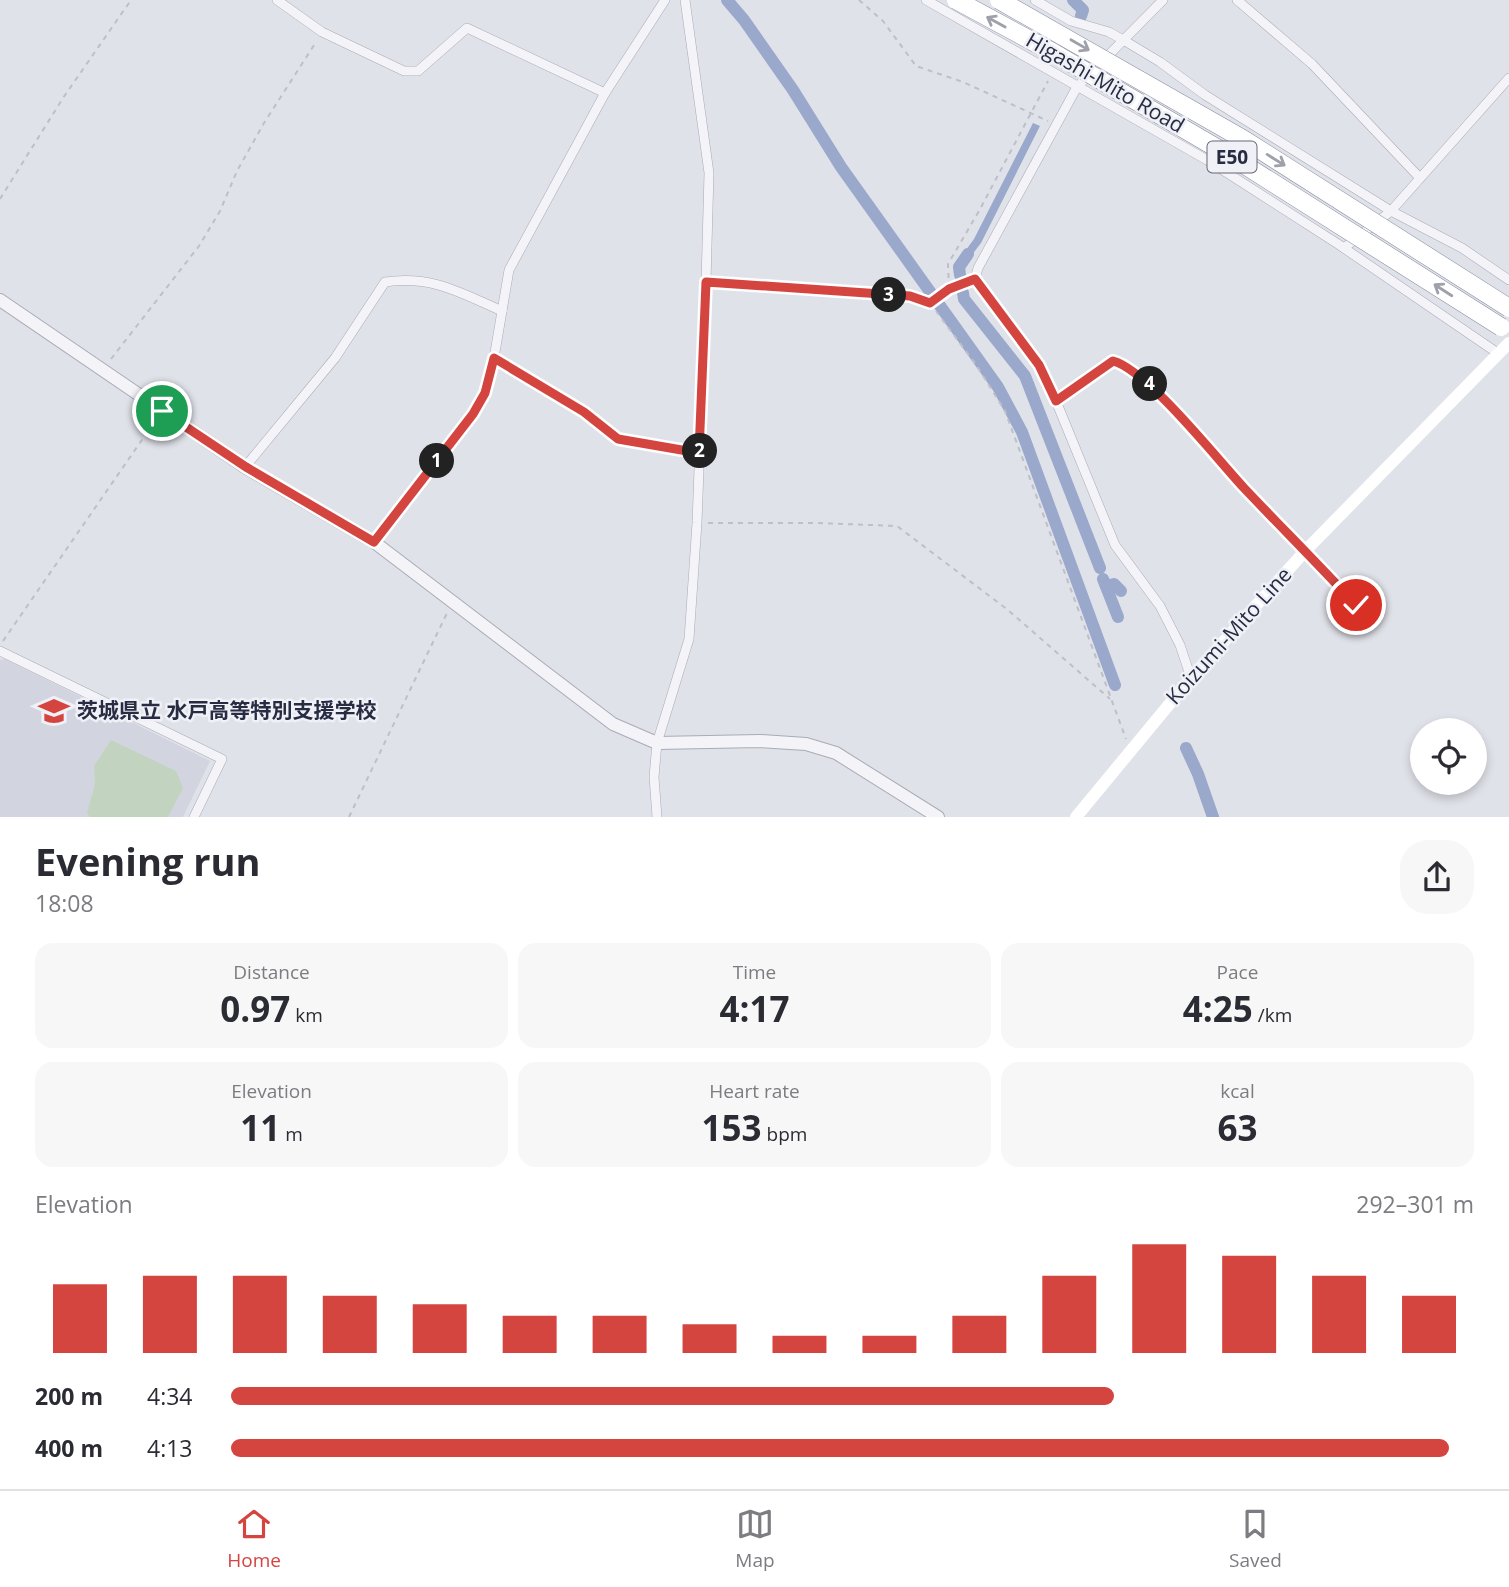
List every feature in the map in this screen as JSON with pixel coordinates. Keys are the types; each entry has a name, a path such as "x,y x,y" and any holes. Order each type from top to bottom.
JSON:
{"highway":[{"name":"Higashi-Mito Road","path":"956,0 1054,53 1232,157 1501,327"},
{"name":"Higashi-Mito Road","path":"999,0 1243,139 1509,308"}],"main road":[{"name":"Koizumi-Mito Line","path":"1076,817 1191,678 1306,550 1509,343"}],"street":[{"path":"277,0 322,32 404,71 418,71 467,28 605,93"},
{"path":"374,542 473,414 485,393 494,358 509,270 605,93 665,0"},
{"path":"657,817 654,777 657,743 689,639 706,282 709,173 685,0"},
{"path":"926,0 1208,160 1344,248 1499,354"},
{"path":"1035,0 1070,21 1109,32 1125,40 1205,95 1391,211 1462,248 1509,281"},
{"path":"1163,0 1077,87 978,268 975,279 1039,365 1115,545 1160,606 1180,645 1191,678"},
{"path":"1237,0 1312,64 1420,178"},
{"path":"1344,248 1391,211 1509,78"},
{"path":"246,467 335,358 385,282 415,279 430,282 502,311"},
{"path":"0,300 246,467 374,542 613,724 657,743 760,741 806,744 836,753 938,817"},
{"path":"494,358 584,412 618,439 699,453"},
{"path":"0,651 222,759 194,817"}],"path":[{"path":"0,199 63,99 131,0"},
{"path":"859,0 883,21 916,66 963,82 1055,124"},
{"path":"102,370 199,246 220,211 237,171 264,123 322,32"},
{"path":"949,289 948,264 1052,73"},
{"path":"930,303 949,289 975,279"},
{"path":"706,282 910,296 930,303 977,366 1005,411 1130,750"},
{"path":"1056,401 1113,361 1122,363 1150,385 1356,605"},
{"path":"0,644 162,411"},
{"path":"696,523 897,526 1008,610 1111,700"},
{"path":"349,817 452,602"}],"shaded area":[{"name":"茨城県立 水戸高等特別支援学校","path":"5,659 210,761 183,817 0,817 0,660"}],"green space":[{"path":"111,740 176,771 183,788 168,817 90,817 87,813 95,784 94,766"}],"water":[{"path":"1033,123 1040,126 981,243 962,268 955,265 974,239"}],"waterway":[{"path":"727,0 744,20 793,90 841,167 998,387 1022,432 1115,685"},
{"path":"1073,0 1083,10 1081,16"},
{"path":"960,275 959,267 968,254"},
{"path":"963,293 964,299 1025,376 1100,568"},
{"path":"1103,579 1118,617"},
{"path":"1107,586 1114,584 1121,591"},
{"path":"1186,748 1213,817"}],"place":[{"name":"茨城県立 水戸高等特別支援学校","path":"54,711"}],"route":[{"path":"162,411 246,467 374,542 473,414 485,393 494,358 584,412 618,439 699,453 706,282 910,296 930,303 949,289 975,279 1039,365 1056,401 1113,361 1122,363 1150,385 1356,605"}]}
